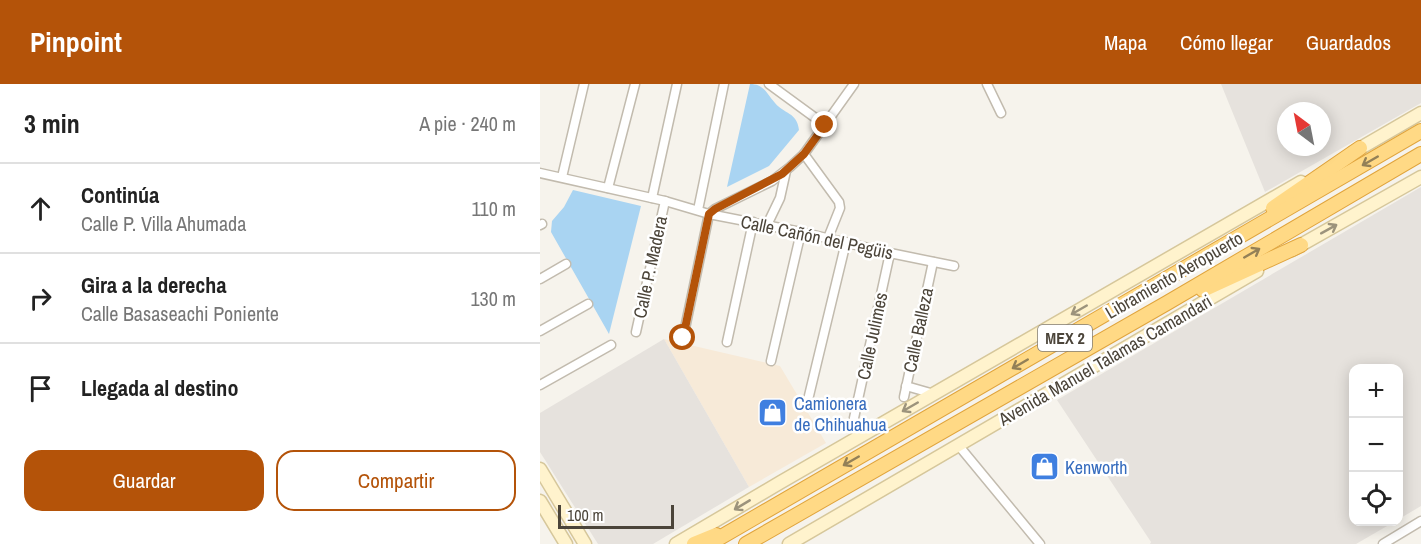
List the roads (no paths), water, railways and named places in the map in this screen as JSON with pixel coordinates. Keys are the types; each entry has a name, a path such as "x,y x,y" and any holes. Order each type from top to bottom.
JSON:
{"highway":[{"name":"Libramiento Aeropuerto","path":"709,544 1421,131"},
{"path":"1212,253 1248,225 1360,148"},
{"name":"Libramiento Aeropuerto","path":"746,544 1167,303 1421,154"},
{"path":"1167,303 1212,286 1301,245"},
{"path":"694,544 748,521"}],"main road":[{"path":"676,544 1421,113"},
{"name":"Avenida Manuel Talamas Camandari","path":"789,544 1421,177"},
{"path":"540,469 585,544"},
{"path":"554,492 540,501 566,544"}],"street":[{"path":"562,177 584,84"},
{"path":"608,188 635,84"},
{"path":"652,198 677,84"},
{"path":"698,210 724,84"},
{"path":"769,84 825,125"},
{"path":"683,338 709,214 772,181 786,171 804,154 854,84"},
{"path":"987,84 1001,113"},
{"path":"804,154 840,202 840,208 828,238"},
{"path":"766,225 780,198 786,171"},
{"name":"Calle Cañón del Pegüis","path":"540,173 652,198 709,214 954,266"},
{"name":"Calle P. Madera","path":"636,332 664,201"},
{"path":"727,342 753,222"},
{"path":"771,361 801,232"},
{"path":"807,404 846,242"},
{"name":"Calle Julimes","path":"854,418 890,253"},
{"name":"Calle Balleza","path":"904,397 933,262"},
{"path":"540,279 566,264"},
{"path":"540,332 588,304"},
{"path":"540,385 611,345"},
{"path":"906,386 934,393"},
{"path":"959,446 1040,544"},
{"path":"1383,544 1421,522"}],"water":[{"path":"750,84 762,87 779,107 793,116 799,130 769,166 727,187"},
{"path":"573,190 641,206 609,334 551,232 552,221 564,207"}],"place":[{"name":"Camionera de Chihuahua","path":"773,413"},
{"name":"Kenworth","path":"1044,467"}]}
